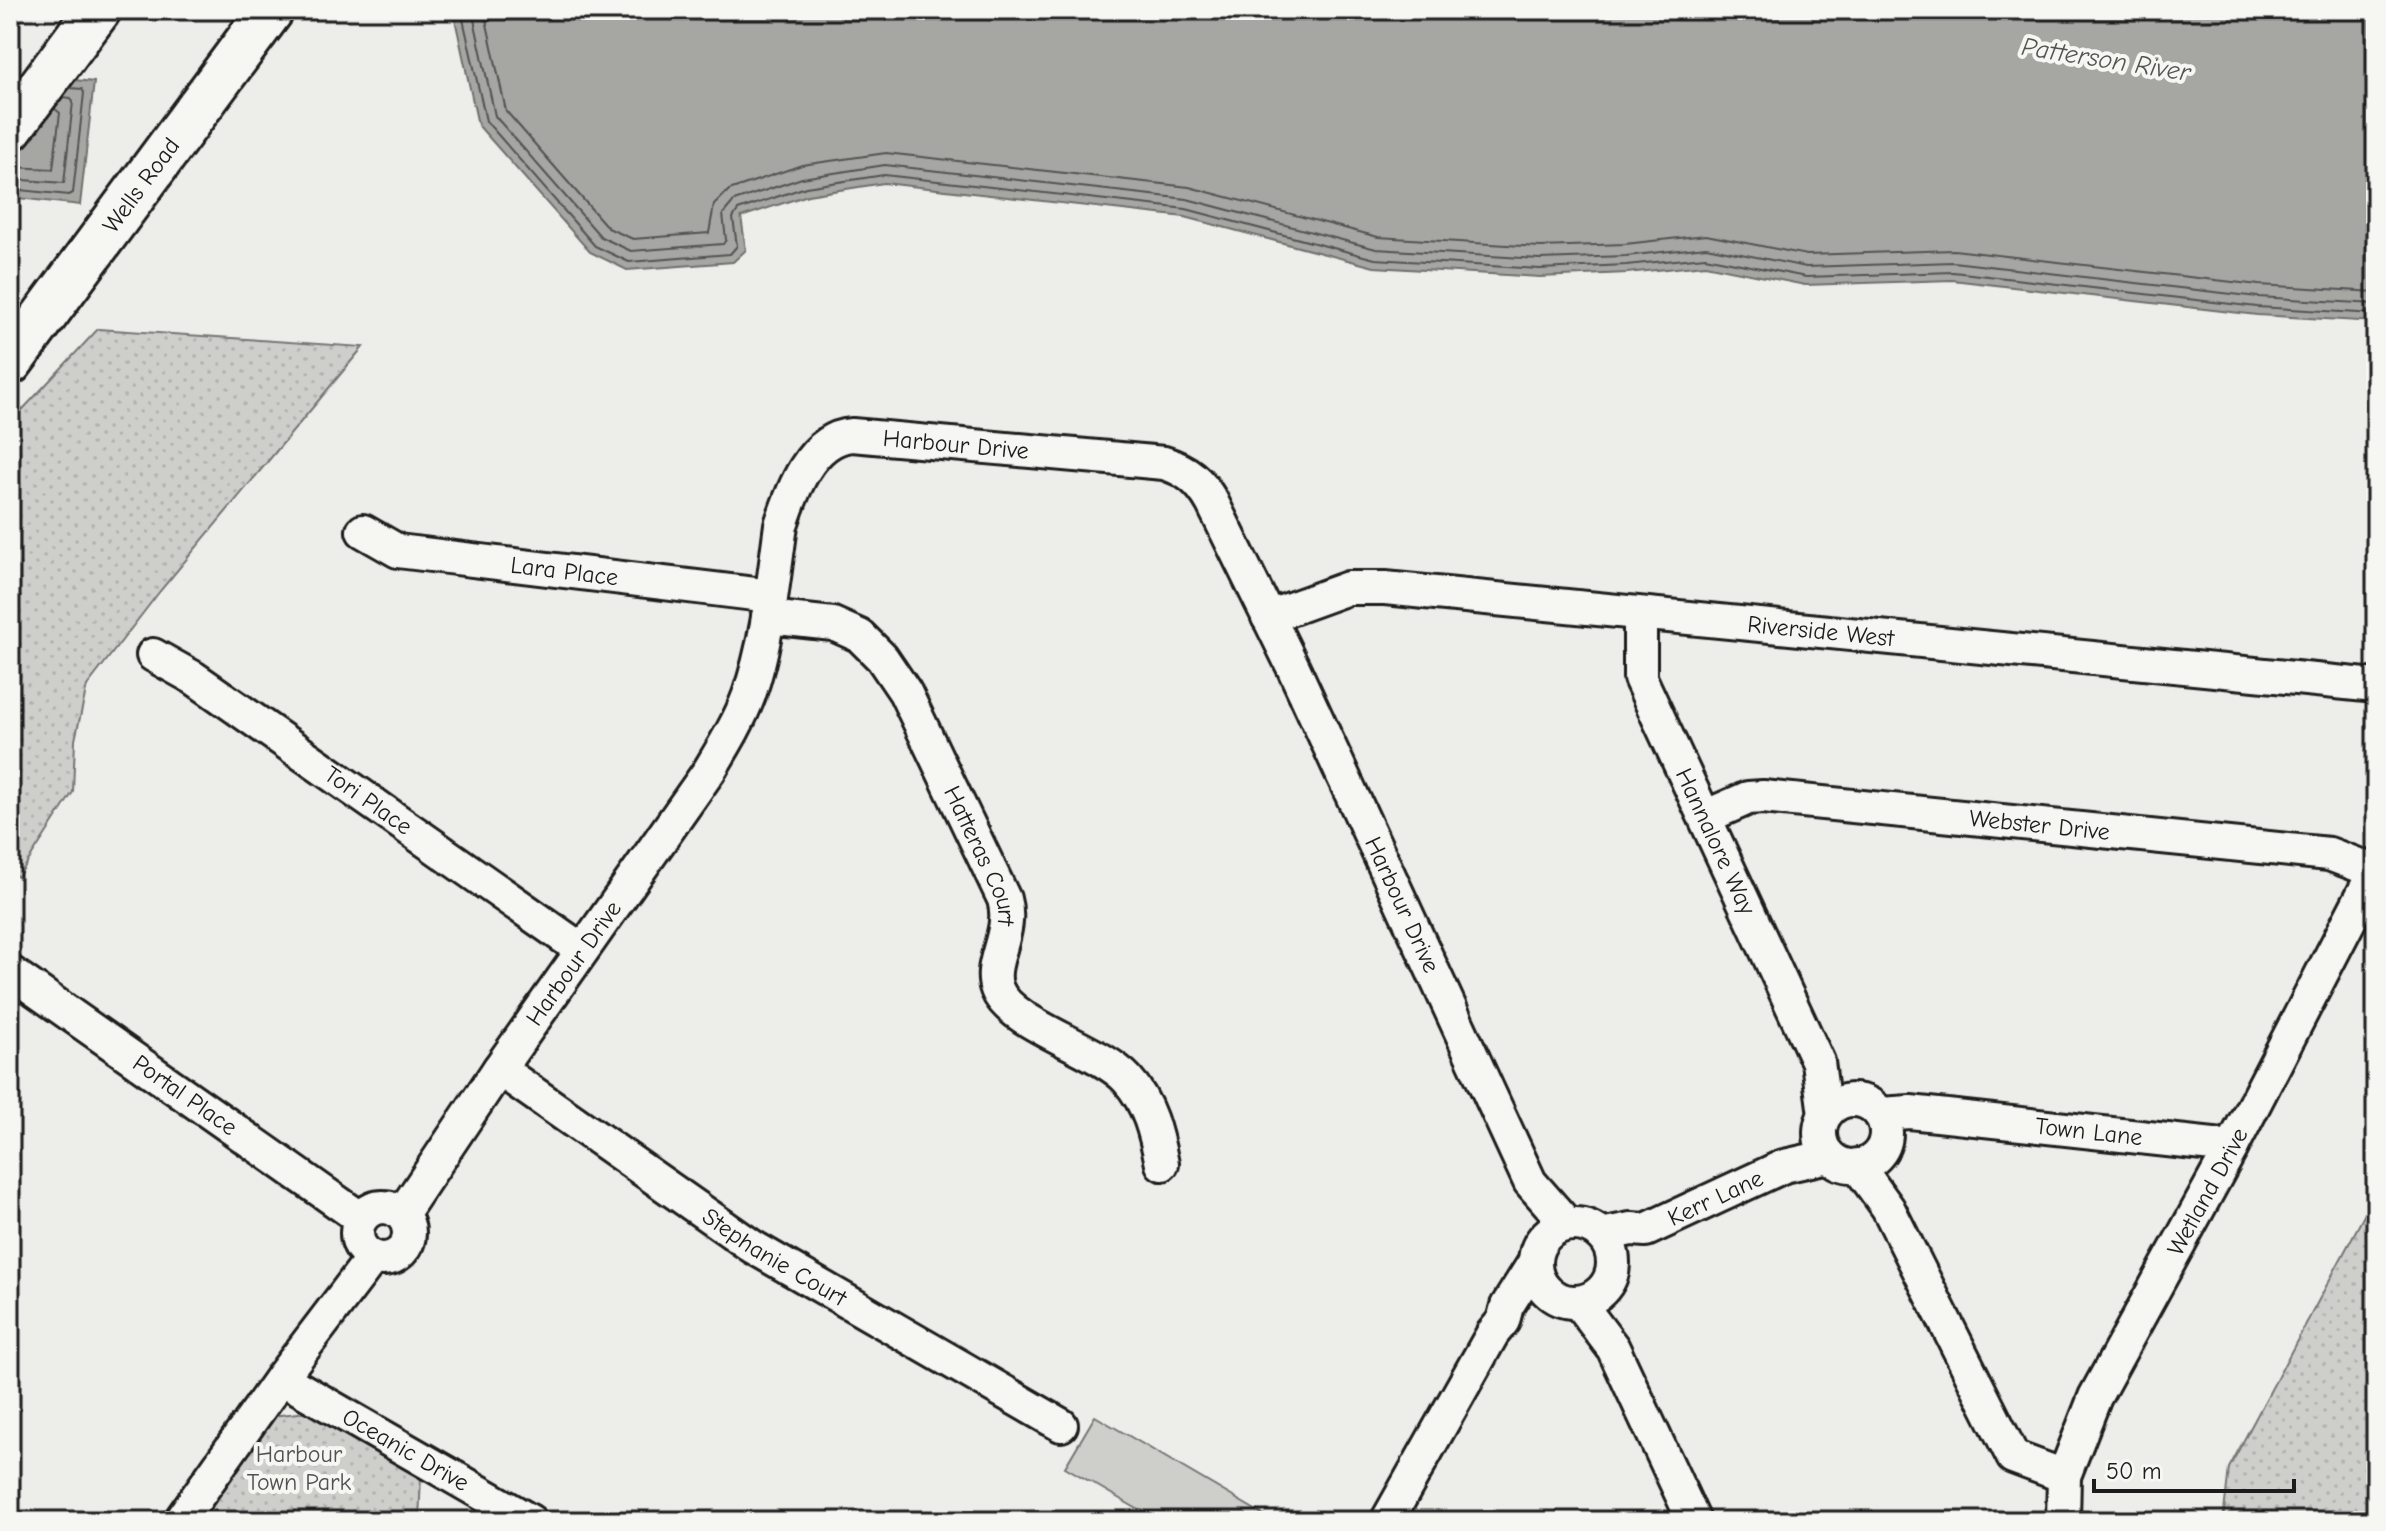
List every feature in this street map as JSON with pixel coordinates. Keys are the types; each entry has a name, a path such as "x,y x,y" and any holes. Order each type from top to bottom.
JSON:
{"main road":[{"path":"10,128 98,10"},
{"name":"Wells Road","path":"10,362 271,10"}],"street":[{"name":"Harbour Drive","path":"402,1214 499,1069 709,771 730,735 749,695 770,607 781,525 798,484 821,449 836,438 852,435 1164,463 1182,469 1205,489 1268,617 1530,1182 1567,1224"},
{"name":"Lara Place","path":"363,531 398,551 770,607"},
{"name":"Riverside West","path":"1268,617 1338,591 1370,588 2376,686"},
{"name":"Hatteras Court","path":"770,607 833,624 860,636 882,658 905,692 1004,899 1007,922 995,967 997,990 1003,1000 1020,1014 1106,1062 1128,1080 1149,1114 1162,1164"},
{"name":"Hannalore Way","path":"1640,614 1640,678 1888,1208 2013,1457 2064,1476"},
{"name":"Tori Place","path":"153,655 194,678 582,950"},
{"name":"Webster Drive","path":"1705,817 1748,798 1763,797 2329,854 2375,870"},
{"name":"Wetland Drive","path":"2063,1521 2064,1476 2095,1397 2232,1147 2375,870"},
{"name":"Portal Place","path":"10,972 360,1218"},
{"name":"Stephanie Court","path":"499,1069 753,1247 1061,1425"},
{"name":"Town Lane","path":"1853,1136 1910,1112 2232,1147"},
{"name":"Kerr Lane","path":"1601,1235 1631,1229 1646,1230 1853,1136"},
{"name":"Harbour Drive","path":"1530,1182 1537,1253"},
{"path":"380,1206 402,1214 409,1230 405,1248 391,1258 373,1257 359,1245 360,1218 365,1212 380,1206"},
{"path":"1387,1521 1493,1333 1503,1321 1507,1306 1546,1235 1567,1224 1585,1225 1601,1235 1608,1244 1587,1290 1503,1321"},
{"name":"Kerr Lane","path":"1587,1290 1637,1246 1646,1230"},
{"path":"1537,1253 1537,1278 1587,1290"},
{"path":"180,1521 281,1378 373,1257"},
{"path":"1587,1290 1694,1521"},
{"name":"Oceanic Drive","path":"281,1378 530,1521"}],"green space":[{"path":"98,329 363,347 160,591 87,686 75,740 73,792 18,877 10,871 10,423"},
{"path":"2376,1193 2376,1521 2223,1521 2229,1468"},
{"name":"Harbour Town Park","path":"308,1412 421,1476 419,1521 209,1521 201,1511 271,1416"},
{"path":"1095,1416 1274,1521 1158,1521 1065,1467"}],"water":[{"name":"Patterson River","path":"453,10 2376,10 2376,322 2257,315 1952,280 1805,285 1705,265 1540,277 1374,267 1185,217 884,183 808,195 741,217 746,250 733,262 627,270 590,252 478,125"},
{"path":"10,74 94,82 80,205 10,197"}]}
